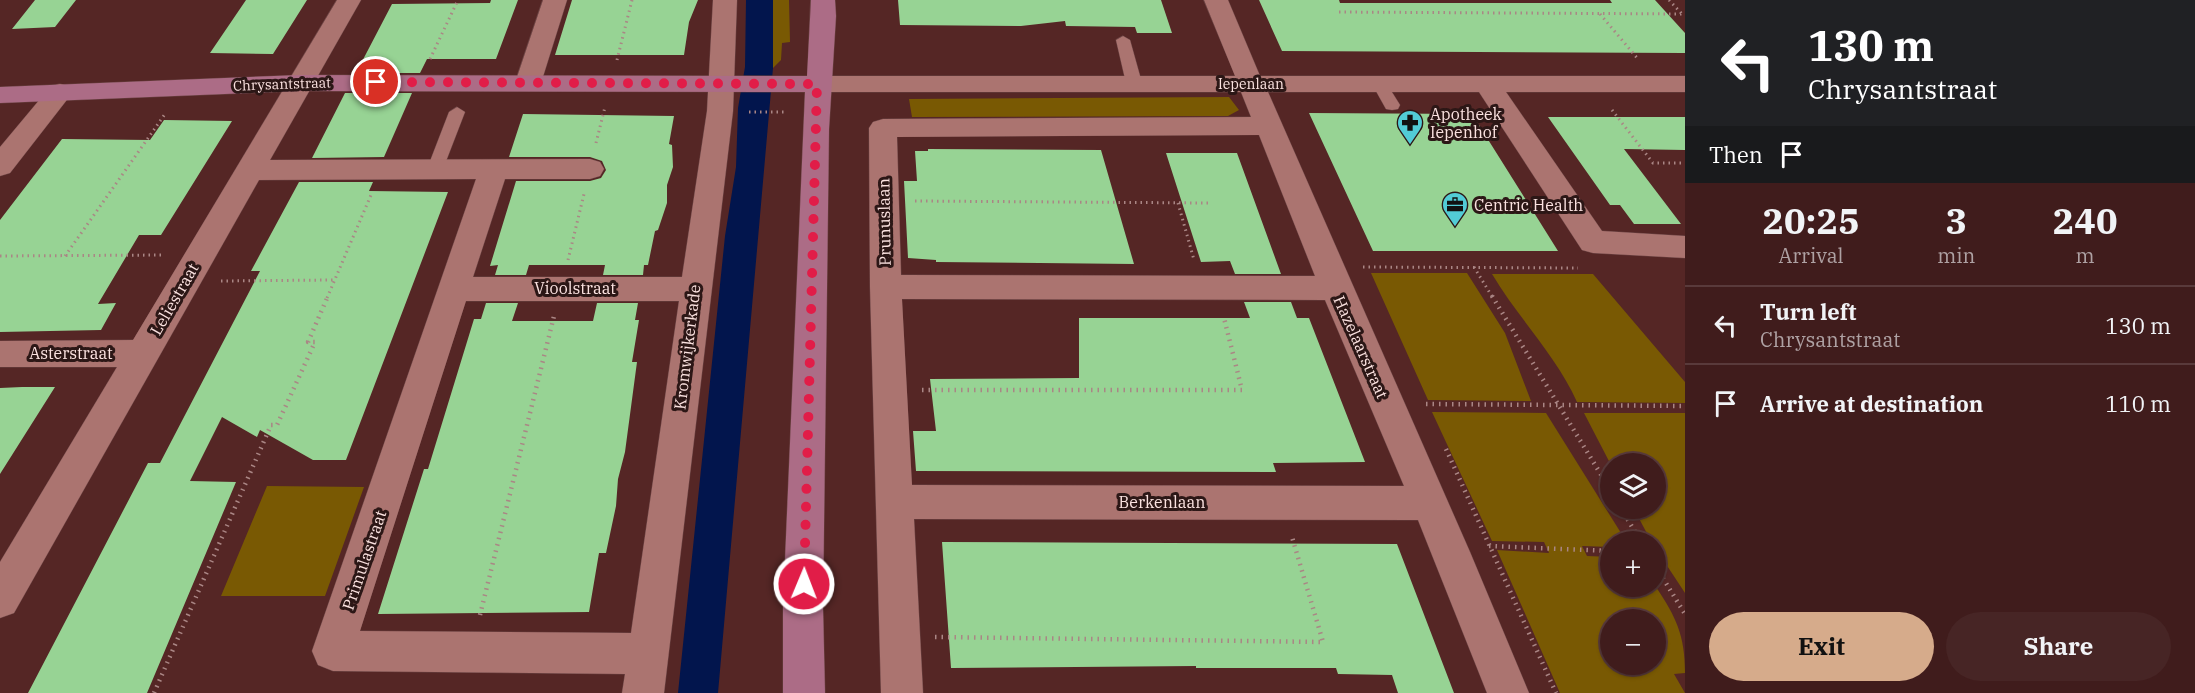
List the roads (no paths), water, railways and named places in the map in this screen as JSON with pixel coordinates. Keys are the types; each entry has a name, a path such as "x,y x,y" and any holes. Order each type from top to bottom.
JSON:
{"street":[{"name":"Leliestraat","path":"0,599 349,0"},
{"path":"528,83 555,0"},
{"name":"Kromwijkerkade","path":"643,693 695,288 728,83 725,0"},
{"path":"804,693 803,607 817,84 824,52 823,0"},
{"name":"Hazelaarstraat","path":"1216,0 1331,277 1451,552 1508,693"},
{"name":"Chrysantstraat","path":"0,95 301,83 528,83 609,91 728,83 817,84"},
{"name":"Iepenlaan","path":"817,84 1251,83 1386,94 1487,84 1685,84"},
{"path":"1487,84 1593,242 1685,247"},
{"path":"0,166 60,92"},
{"name":"Prunuslaan","path":"1268,126 883,128 886,287 1210,288 1331,277"},
{"name":"Primulastraat","path":"494,169 456,289 333,651 648,654"},
{"path":"250,170 590,169"},
{"path":"886,287 902,693"},
{"name":"Vioolstraat","path":"456,289 695,288"},
{"name":"Asterstraat","path":"0,354 143,353"},
{"name":"Berkenlaan","path":"895,502 1429,503"}],"lane":[{"path":"1122,40 1134,83"},
{"path":"435,169 457,112"}],"place":[{"name":"Apotheek Iepenhof","path":"1410,146"},
{"name":"Centric Health","path":"1455,228"}]}
